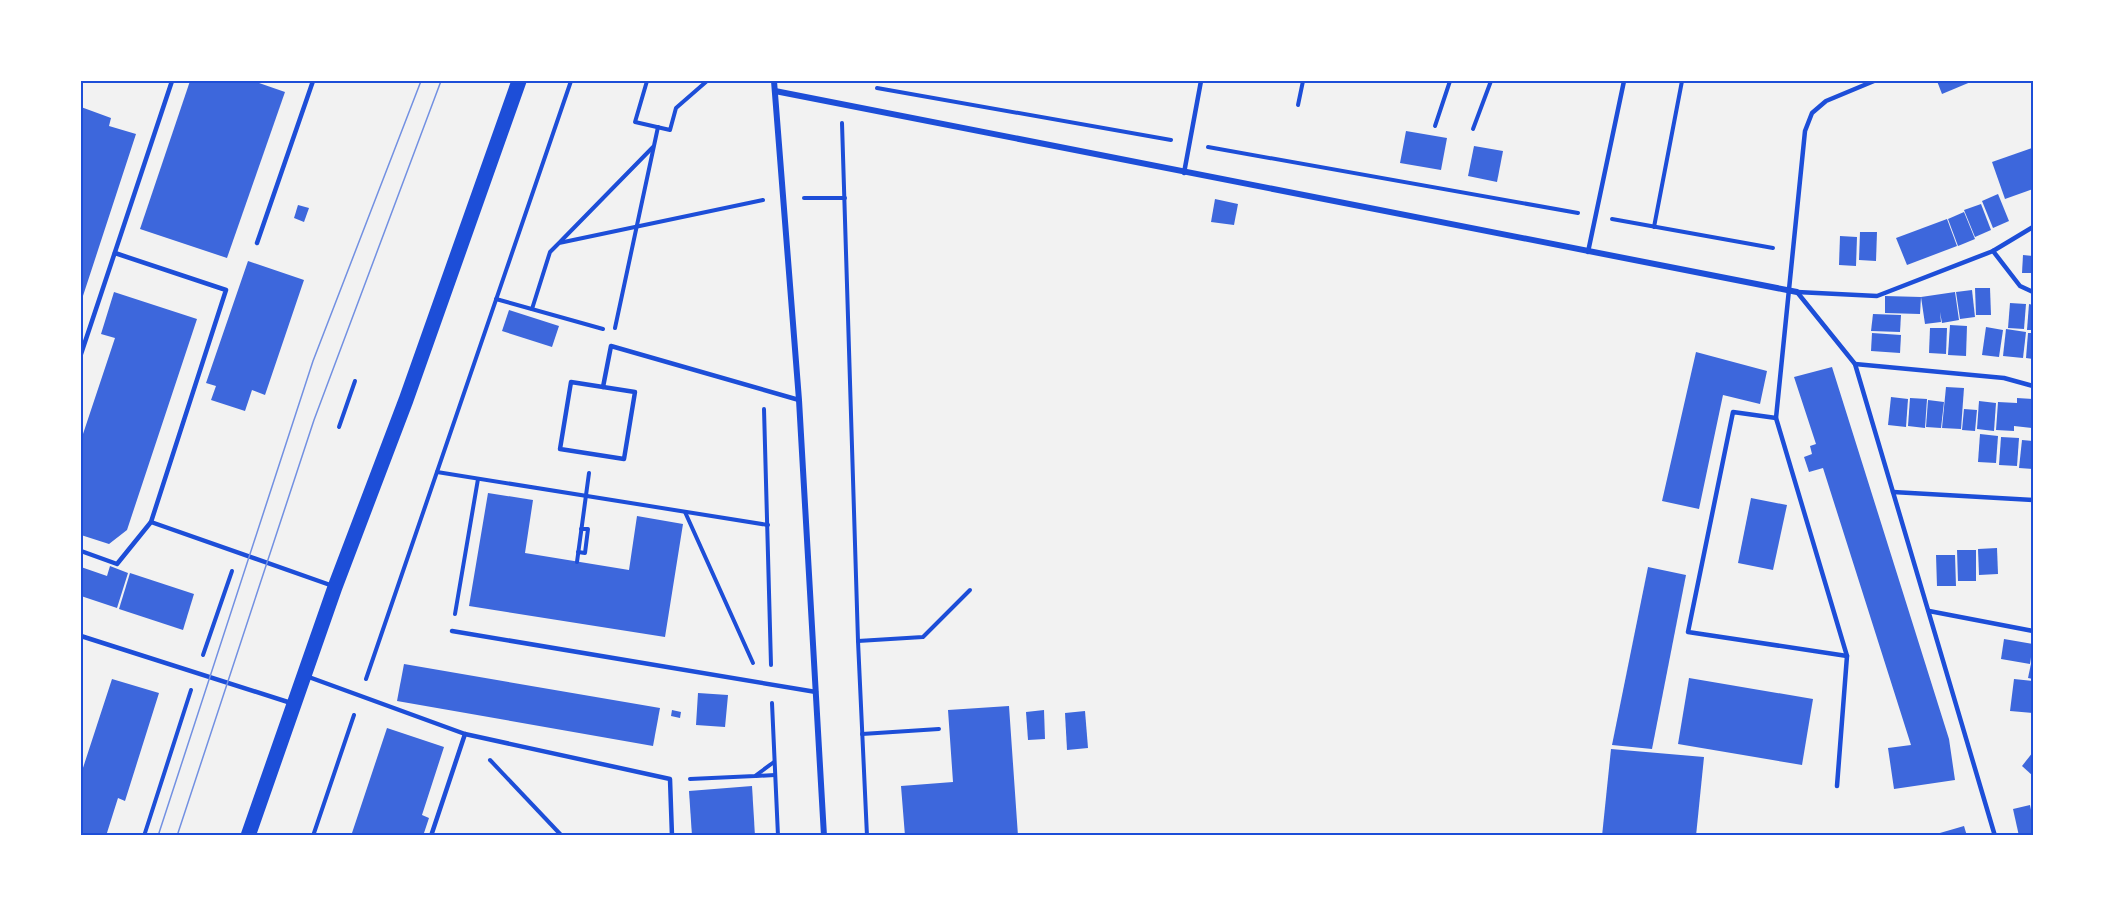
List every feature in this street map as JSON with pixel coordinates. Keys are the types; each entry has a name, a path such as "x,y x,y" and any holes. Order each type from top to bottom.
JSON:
{"main road":[{"path":"248,836 335,587 406,400 519,81"}],"street":[{"path":"774,81 799,400 824,836"},
{"path":"775,91 1797,292"}],"lane":[{"path":"81,354 172,81"},
{"path":"257,243 313,81"},
{"path":"1184,173 1201,81"},
{"path":"1588,252 1624,81"},
{"path":"1837,786 1847,656 1776,418 1805,131 1812,113 1826,101 1874,81"},
{"path":"1797,292 1877,296 1993,251 2033,227"},
{"path":"1993,251 2020,286 2033,292"},
{"path":"81,551 117,564 151,522 226,290 115,253"},
{"path":"1797,292 1855,364 1995,836"},
{"path":"603,387 611,346 799,400"},
{"path":"1855,364 2004,378 2033,386"},
{"path":"571,382 603,387 635,392 624,459 560,449 571,382"},
{"path":"1776,418 1733,412 1688,632 1847,656"},
{"path":"1893,492 2033,500"},
{"path":"151,522 335,587"},
{"path":"1929,611 2033,631"},
{"path":"452,631 816,692"},
{"path":"81,636 294,703"},
{"path":"304,675 465,734 670,779 672,836"},
{"path":"431,836 465,734"}],"path":[{"path":"313,836 571,81"},
{"path":"647,81 635,122 670,130 676,108 707,81"},
{"path":"1298,105 1303,81"},
{"path":"1435,126 1450,81"},
{"path":"1654,227 1682,81"},
{"path":"1473,129 1489,82"},
{"path":"870,86 1792,252"},
{"path":"842,104 858,641 867,836"},
{"path":"496,299 614,332 658,127"},
{"path":"532,309 550,252 654,146"},
{"path":"559,243 758,200"},
{"path":"339,427 355,381"},
{"path":"763,390 771,684 778,836"},
{"path":"437,472 768,525"},
{"path":"452,631 478,479"},
{"path":"577,562 585,496"},
{"path":"685,512 755,667 771,684"},
{"path":"144,836 196,673 238,553"},
{"path":"858,641 923,637 970,590"},
{"path":"862,734 939,729"},
{"path":"465,734 562,836"},
{"path":"755,776 774,762"},
{"path":"670,779 775,775"}],"building":[{"path":"190,81 253,81 285,92 227,258 140,229"},
{"path":"1937,81 1973,81 1942,94"},
{"path":"81,107 111,118 109,126 136,134 81,302"},
{"path":"1406,131 1447,138 1441,170 1400,163"},
{"path":"1474,146 1503,151 1497,182 1468,176"},
{"path":"2032,148 2033,189 2005,199 1992,162"},
{"path":"1998,194 2009,221 1993,228 1982,201"},
{"path":"1215,199 1238,204 1234,225 1211,222"},
{"path":"1981,204 1991,230 1975,237 1964,210"},
{"path":"298,205 309,208 304,222 294,218"},
{"path":"1964,212 1975,239 1958,246 1948,219"},
{"path":"1947,219 1957,246 1907,265 1896,238"},
{"path":"1860,232 1877,232 1876,261 1859,260"},
{"path":"1840,236 1857,237 1856,266 1839,265"},
{"path":"2023,255 2033,256 2033,273 2022,273"},
{"path":"248,261 304,280 265,395 252,390 245,411 211,400 216,386 206,383"},
{"path":"1975,288 1990,288 1991,315 1976,315"},
{"path":"1972,290 1975,317 1960,319 1956,292"},
{"path":"114,292 197,319 127,530 109,544 81,535 81,440 115,338 101,334"},
{"path":"1955,292 1959,320 1942,323 1940,312 1941,322 1925,324 1921,297"},
{"path":"1885,296 1921,297 1920,314 1885,313"},
{"path":"2010,303 2026,304 2024,329 2008,328"},
{"path":"2029,304 2033,305 2033,330 2027,330"},
{"path":"509,310 559,326 552,347 502,331"},
{"path":"1873,314 1901,315 1900,332 1871,331"},
{"path":"1950,325 1967,326 1966,356 1948,355"},
{"path":"1986,327 2003,330 1999,357 1982,355"},
{"path":"1930,328 1947,328 1946,354 1929,353"},
{"path":"2006,329 2026,332 2023,358 2003,356"},
{"path":"1872,333 1901,335 1900,353 1871,351"},
{"path":"2028,333 2033,333 2033,359 2026,358"},
{"path":"1696,352 1767,371 1760,404 1723,395 1699,509 1662,501"},
{"path":"1832,367 1949,739 1955,780 1894,789 1888,748 1911,745 1823,468 1809,472 1804,457 1812,454 1810,446 1816,444 1794,377"},
{"path":"1946,387 1964,388 1961,429 1942,428"},
{"path":"1891,397 1908,399 1906,427 1888,425"},
{"path":"1910,398 1927,399 1925,428 1908,426"},
{"path":"2017,398 2033,399 2032,428 2014,426 2014,431 1996,430 1998,402 2017,403"},
{"path":"1928,400 1944,402 1941,428 1926,427"},
{"path":"1979,401 1996,403 1994,431 1977,429"},
{"path":"1964,409 1977,410 1975,431 1962,430"},
{"path":"1980,434 1998,436 1996,463 1978,462"},
{"path":"2001,437 2019,438 2017,466 1999,465"},
{"path":"2022,440 2033,441 2033,469 2019,468"},
{"path":"488,493 533,500 525,553 629,570 637,516 683,524 665,637 469,606"},
{"path":"1751,498 1787,505 1773,570 1738,563"},
{"path":"1997,548 1998,574 1979,575 1978,549"},
{"path":"1957,550 1976,550 1976,581 1958,581"},
{"path":"1936,555 1955,555 1956,586 1937,586"},
{"path":"110,566 128,573 117,608 81,596 81,567 107,576"},
{"path":"1648,567 1686,575 1652,749 1612,745"},
{"path":"130,573 194,594 183,630 119,609"},
{"path":"2004,639 2033,644 2030,664 2001,659"},
{"path":"2033,659 2033,679 2028,678"},
{"path":"404,664 660,708 653,746 397,701"},
{"path":"1689,678 1813,699 1802,765 1678,744"},
{"path":"112,679 159,693 125,801 118,798 106,836 81,836 81,774"},
{"path":"2014,679 2033,681 2033,713 2010,711"},
{"path":"698,693 728,695 725,727 696,725"},
{"path":"1009,706 1018,836 905,836 901,786 953,782 948,710"},
{"path":"672,710 681,712 680,718 671,716"},
{"path":"1044,710 1045,739 1028,740 1026,712"},
{"path":"1085,711 1088,748 1067,750 1065,713"},
{"path":"387,728 444,747 422,815 429,818 423,836 351,836"},
{"path":"1611,749 1704,757 1696,836 1602,836"},
{"path":"2033,752 2033,776 2022,766"},
{"path":"752,786 755,836 692,836 689,791"},
{"path":"2030,805 2033,834 2019,836 2013,809"},
{"path":"1964,826 1967,836 1933,836 1933,835"}],"tram line":[{"path":"158,836 313,361 421,81"},
{"path":"177,836 314,420 441,81"}]}
